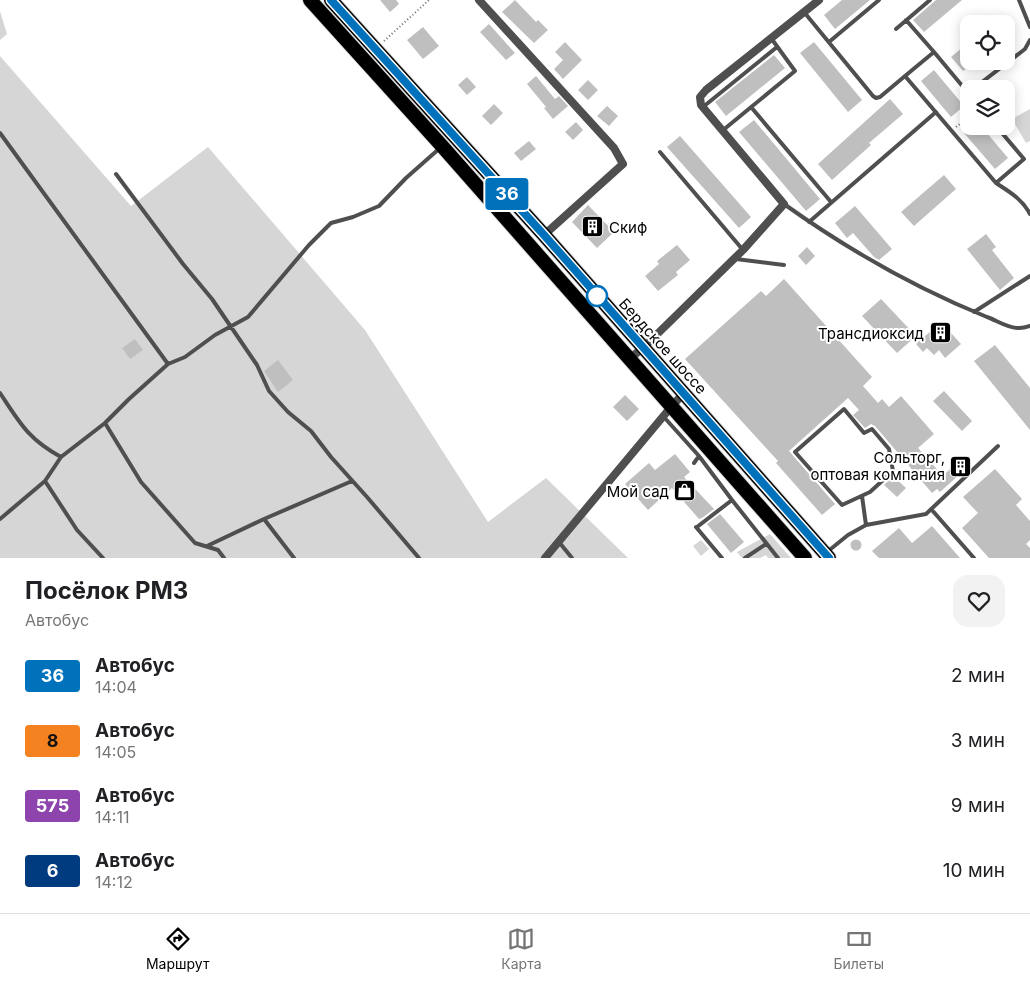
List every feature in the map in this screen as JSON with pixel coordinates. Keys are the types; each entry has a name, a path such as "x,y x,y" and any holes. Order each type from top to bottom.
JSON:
{"highway":[{"path":"310,0 442,146 629,359 667,411 806,558"},
{"name":"Бердское шоссе","path":"331,0 544,235 827,556"}],"street":[{"path":"479,0 614,148 623,164 544,235"},
{"path":"629,359 643,348 743,250 784,204 701,105 700,97 706,90 819,0"},
{"path":"545,558 683,394"}],"lane":[{"path":"829,42 879,0"},
{"path":"896,29 930,0"},
{"path":"1019,0 1030,27"},
{"path":"804,12 876,98 880,97 934,52"},
{"path":"906,20 960,83"},
{"path":"722,131 795,71 771,38"},
{"path":"985,80 1025,49 1030,40"},
{"path":"703,107 777,47"},
{"path":"1025,49 1030,52"},
{"path":"905,76 996,183 1013,193 1024,204 1030,214"},
{"path":"751,107 831,202"},
{"path":"809,222 936,112"},
{"path":"0,133 168,364"},
{"path":"1004,135 1024,159"},
{"path":"0,519 45,481 61,457 105,423 168,364 185,357 215,335 248,317 309,245 331,223 353,217 379,206 406,178 442,146"},
{"path":"660,152 743,250"},
{"path":"996,183 1030,156"},
{"path":"116,174 183,264 212,299 257,365 270,391 288,412 311,431 331,457 419,558"},
{"path":"784,204 809,222 880,265 926,289 974,312 1015,328 1029,328"},
{"path":"734,259 784,265"},
{"path":"974,312 1030,276"},
{"path":"0,393 23,428 42,446 61,457"},
{"path":"844,409 864,433 872,428 889,449 892,471 870,492 862,496 842,505 795,452 844,409"},
{"path":"667,411 732,500 778,558"},
{"path":"105,423 142,482 195,543 218,550 224,558"},
{"path":"827,556 848,535 866,525 926,514 998,446"},
{"path":"694,463 699,456"},
{"path":"45,481 77,530 103,558"},
{"path":"206,546 352,481"},
{"path":"862,496 866,525"},
{"path":"722,558 696,526 732,500"},
{"path":"931,510 974,558"},
{"path":"264,519 294,558"},
{"path":"559,542 572,558"},
{"path":"746,558 766,544"}],"path":[{"path":"374,49 429,0"},
{"path":"952,130 960,124"}],"shaded area":[{"path":"0,11 7,34 0,40"},
{"path":"0,56 131,206 208,147 365,330 488,522 546,478 628,558 0,558"},
{"path":"1030,109 1030,141 1026,143 1015,124 1015,117"},
{"path":"770,534 791,558 768,558 766,555 760,558 742,558 737,552"},
{"path":"701,540 709,549 701,556 693,546"}],"building":[{"path":"380,0 396,0 399,4 390,12"},
{"path":"515,0 536,22 538,20 548,30 534,43 502,12"},
{"path":"842,0 870,0 835,29 824,15"},
{"path":"936,0 962,0 924,32 913,20"},
{"path":"489,24 515,53 506,60 480,32"},
{"path":"423,27 439,46 423,59 407,40"},
{"path":"565,42 582,60 563,79 554,69 563,60 555,52"},
{"path":"814,42 862,100 848,112 800,53"},
{"path":"960,50 960,68 951,57"},
{"path":"774,55 785,68 726,116 715,102"},
{"path":"934,70 960,101 960,109 951,117 921,81"},
{"path":"536,76 555,99 559,96 568,106 553,119 544,108 546,107 527,84"},
{"path":"467,77 476,87 467,95 458,85"},
{"path":"588,80 598,90 588,100 578,90"},
{"path":"890,99 903,114 869,143 871,145 832,180 818,164"},
{"path":"494,104 503,113 491,125 482,116"},
{"path":"607,106 618,116 609,126 597,116"},
{"path":"754,120 820,199 806,211 739,132"},
{"path":"576,122 583,130 573,140 565,132"},
{"path":"966,135 989,135 1008,158 995,169"},
{"path":"680,136 751,217 739,228 667,147"},
{"path":"529,141 536,149 521,161 514,153"},
{"path":"944,175 956,189 914,226 901,212"},
{"name":"Скиф","path":"588,205 614,232 597,248 572,222"},
{"path":"855,206 892,249 879,260 874,257 853,233 847,238 835,223"},
{"path":"986,234 996,247 992,250 1014,278 1000,290 967,249"},
{"path":"677,245 690,260 676,272 678,275 658,291 645,276 659,264 657,261"},
{"path":"807,247 815,256 806,265 798,256"},
{"path":"784,279 872,377 863,386 878,403 882,399 889,407 901,396 934,434 918,448 943,476 962,457 970,465 940,492 937,489 932,493 875,426 871,424 865,428 853,415 859,410 848,398 789,451 835,504 822,515 776,463 778,461 685,359 761,291 766,296"},
{"path":"881,299 916,336 897,353 862,316"},
{"name":"Трансдиоксид","path":"941,322 961,344 945,358 939,350 934,355 927,348 923,352 916,344"},
{"path":"135,339 143,350 130,359 122,348"},
{"path":"995,345 1030,388 1030,430 974,361"},
{"path":"278,360 293,380 278,392 264,371"},
{"path":"944,391 972,421 962,431 933,401"},
{"path":"625,395 639,409 627,421 613,407"},
{"path":"675,454 690,472 684,477 714,509 702,518 699,519 672,488 648,510 625,484 649,463 655,470"},
{"path":"995,469 1022,499 1016,505 1030,521 1030,540 1026,544 1030,548 1030,558 989,558 962,528 978,513 963,497"},
{"path":"893,476 906,488 897,497 884,485"},
{"path":"720,514 744,542 731,553 707,524"},
{"path":"932,526 960,558 879,558 872,551 899,528 912,543"},
{"path":"854,540 858,540 861,545 860,549 854,550 851,547 851,543"}],"bus line":[{"name":"36","path":"331,0 544,235 829,558"}],"place":[{"name":"Скиф","path":"593,227"},
{"name":"Трансдиоксид","path":"940,333"},
{"name":"Сольторг, оптовая компания","path":"961,466"},
{"name":"Мой сад","path":"685,491"}]}
